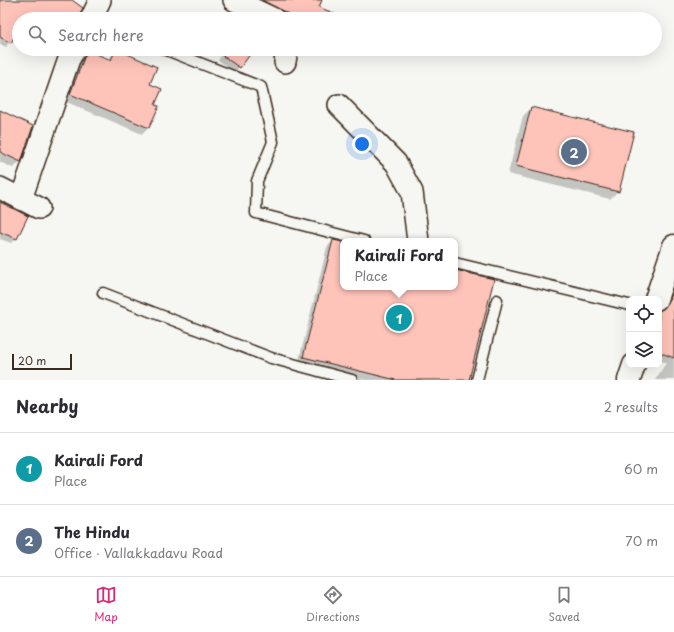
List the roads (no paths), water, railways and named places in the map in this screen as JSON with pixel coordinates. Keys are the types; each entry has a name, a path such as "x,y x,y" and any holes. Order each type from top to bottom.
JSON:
{"street":[{"path":"94,12 100,0"},
{"path":"234,0 259,12"},
{"path":"0,188 30,203 71,56"},
{"path":"340,106 396,163 412,192 418,238"},
{"path":"657,296 674,246"},
{"path":"629,380 633,368"}],"lane":[{"path":"182,56 261,87 273,142 257,180 256,213 352,238"},
{"path":"458,264 626,304"},
{"path":"103,293 271,358 352,380"},
{"path":"477,380 497,300"}],"place":[{"name":"The Hindu","path":"574,152"},
{"name":"Kairali Ford","path":"399,318"}]}
